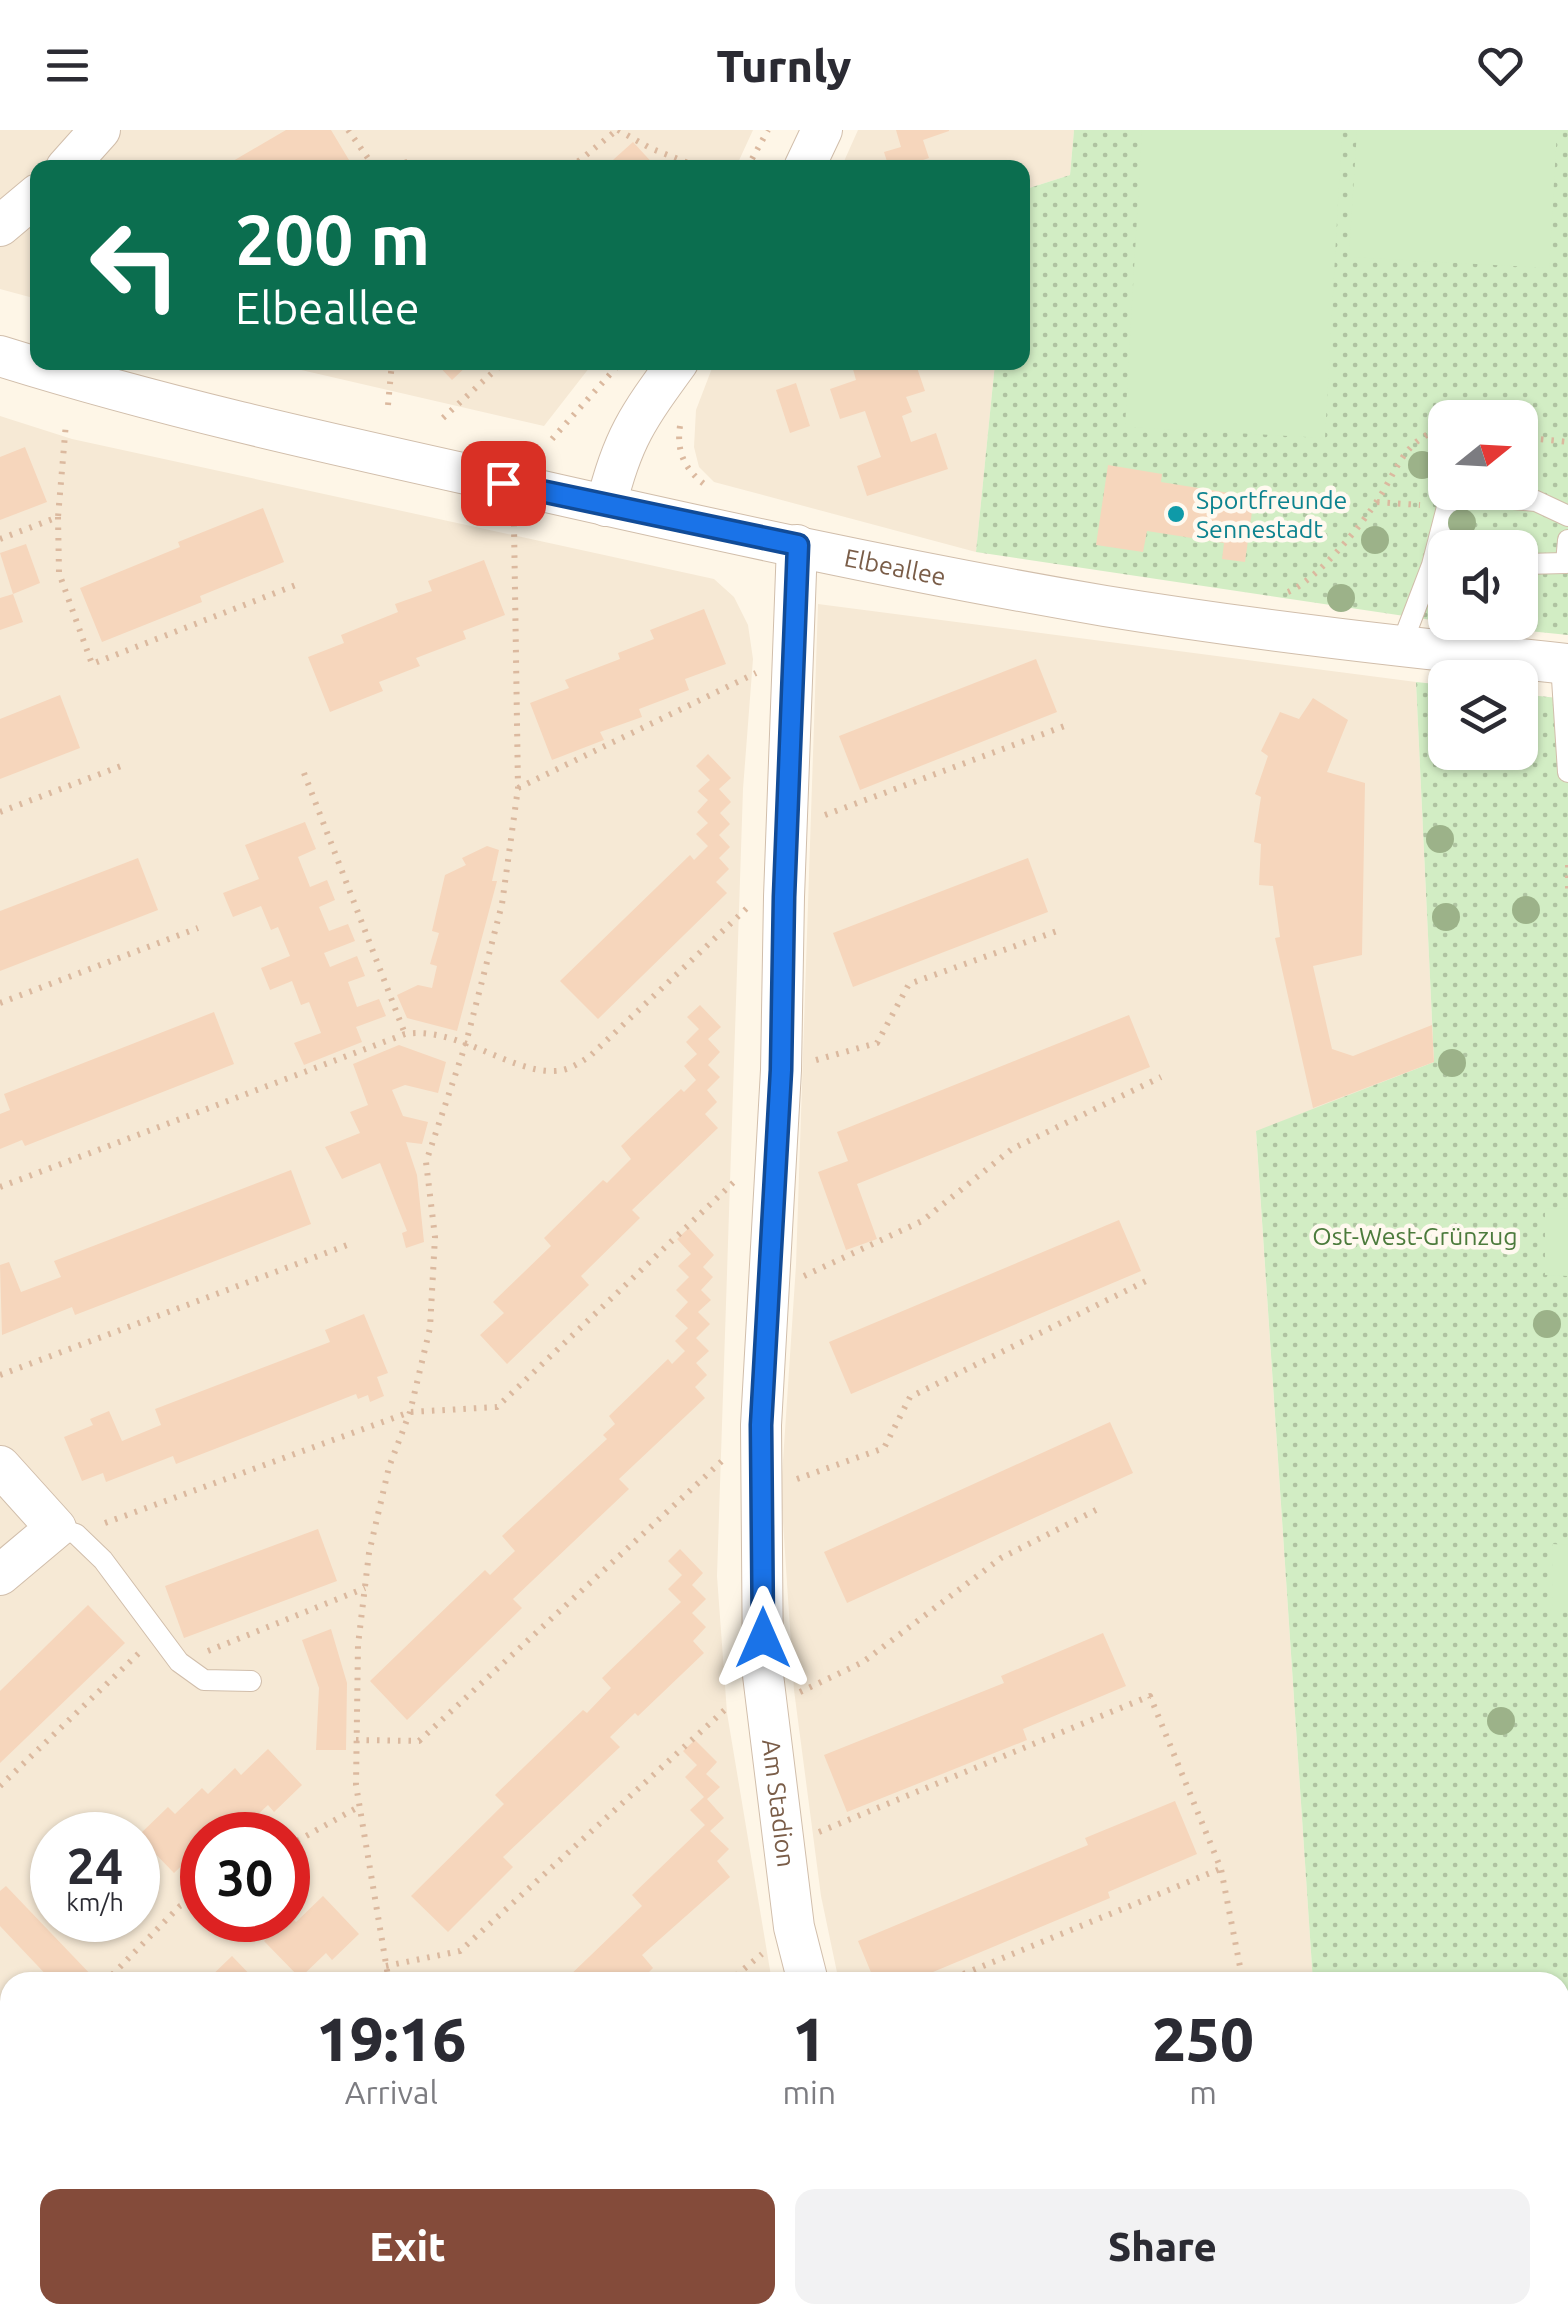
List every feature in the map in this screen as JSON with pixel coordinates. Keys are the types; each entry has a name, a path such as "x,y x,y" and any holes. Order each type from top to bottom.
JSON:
{"street":[{"path":"73,160 100,130"},
{"path":"808,160 822,130"},
{"path":"0,226 30,201"},
{"name":"Elbeallee","path":"0,356 30,365"},
{"name":"Elbeallee","path":"48,370 238,422 606,506 1103,605 1564,664"},
{"path":"606,506 628,434 672,370"},
{"name":"Am Stadion","path":"798,545 781,1070 761,1425 765,1692 794,1928 805,1972"},
{"path":"0,1466 66,1531 0,1576"}],"lane":[{"path":"1538,502 1568,516"},
{"path":"1538,564 1566,563 1568,540"},
{"path":"1400,646 1428,586"},
{"path":"1564,664 1568,772"},
{"path":"66,1531 102,1560 179,1662 204,1680 251,1681"}],"path":[{"path":"348,130 370,160"},
{"path":"580,160 618,130 681,160"},
{"path":"751,160 768,130"},
{"path":"388,405 391,370"},
{"path":"443,418 495,370"},
{"path":"552,440 614,370"},
{"path":"684,412 678,440 685,466 709,488"},
{"path":"66,423 58,517 59,573 92,664 301,583"},
{"path":"1273,597 1312,579 1377,502 1408,448 1428,434"},
{"path":"1538,439 1568,442"},
{"path":"1377,502 1428,506"},
{"path":"0,540 58,517"},
{"path":"387,1972 360,1806 356,1740 358,1645 388,1468 410,1412 430,1328 436,1237 426,1162 466,1043 502,904 518,788 514,525"},
{"path":"518,788 757,672 793,665"},
{"path":"786,830 1070,724"},
{"path":"0,812 121,766"},
{"path":"304,773 406,1034"},
{"path":"1568,865 1568,890"},
{"path":"0,1187 406,1034 418,1032 466,1043 540,1070 572,1068 590,1056 744,910 784,897"},
{"path":"0,1003 198,928"},
{"path":"781,1070 877,1043 909,984 1057,931"},
{"path":"767,1293 922,1221 1012,1149 1162,1077"},
{"path":"66,1531 410,1412 498,1406 778,1141"},
{"path":"0,1375 350,1244"},
{"path":"763,1491 884,1448 910,1397 1150,1279"},
{"path":"356,1740 419,1741 761,1425"},
{"path":"386,1966 460,1951 765,1692 863,1662 1001,1558 1098,1509"},
{"path":"179,1662 365,1588"},
{"path":"0,1786 160,1634"},
{"path":"785,1846 1150,1696 1220,1869 1241,1972"},
{"path":"310,1834 360,1806"},
{"path":"968,1972 1220,1869"},
{"path":"115,1972 180,1906"}],"shaded area":[{"path":"0,130 753,130 739,160 30,160 30,297 0,289"},
{"path":"858,130 1074,130 1070,175 1030,188 1030,160 845,160"},
{"path":"301,370 588,370 544,426"},
{"path":"711,370 994,370 976,552 714,482 699,467 694,447 696,410"},
{"path":"0,416 72,439 714,579 734,597 748,625 753,659 743,789 717,1576 727,1713 770,1972 0,1972"},
{"path":"818,604 1416,682 1434,1062 1256,1132 1312,1972 837,1972 821,1896 794,1690 781,1491 796,1265"}],"green space":[{"path":"1074,130 1568,130 1568,635 1538,632 1538,530 1428,530 1428,619 976,552 994,370 1030,370 1030,188 1070,175"},
{"path":"1142,130 1342,130 1325,438 1125,427"},
{"path":"1357,130 1557,130 1549,268 1349,257"},
{"name":"Ost-West-Grünzug","path":"1416,682 1428,683 1428,770 1538,770 1538,696 1568,699 1568,1972 1312,1972 1256,1131 1434,1062"},
{"path":"1545,1208 1568,1209 1568,1276 1545,1275"},
{"path":"1553,1544 1568,1545 1568,1612 1552,1612"}],"building":[{"path":"286,130 331,130 349,160 235,160"},
{"path":"896,130 949,130 923,140 929,158 886,160 884,152 901,147"},
{"path":"633,142 650,160 613,160"},
{"path":"443,370 463,370 452,380"},
{"path":"853,370 918,370 925,391 906,397 912,412 902,416 911,442 936,433 948,469 867,496 857,466 881,457 865,411 840,419 830,389 856,380"},
{"path":"796,383 810,426 790,433 776,390"},
{"path":"25,447 47,502 0,520 0,457"},
{"name":"Sportfreunde Sennestadt","path":"1108,465 1162,474 1161,482 1254,497 1245,562 1222,559 1224,543 1147,531 1143,552 1096,545"},
{"path":"263,508 284,562 200,596 202,602 102,642 80,588"},
{"path":"26,544 40,583 13,594 0,553"},
{"path":"484,560 505,615 463,631 466,639 416,658 420,666 379,682 383,691 330,712 308,657 344,643 341,635 398,612 395,604 432,591 428,581"},
{"path":"13,594 23,622 0,630 0,598"},
{"path":"704,609 726,664 685,679 689,690 639,709 642,717 600,732 604,740 552,760 530,703 569,688 565,680 620,659 618,653 654,639 650,630"},
{"path":"1036,659 1057,712 860,790 839,736"},
{"path":"60,695 80,748 0,779 0,719"},
{"path":"1313,698 1348,720 1327,772 1365,783 1362,955 1313,966 1332,1049 1353,1056 1432,1025 1434,1062 1313,1108 1275,938 1280,937 1273,886 1259,885 1261,844 1254,842 1261,797 1255,794 1268,756 1261,751 1280,712 1299,719"},
{"path":"708,754 731,778 719,789 731,802 720,813 730,824 719,835 730,847 719,858 729,869 716,882 727,893 598,1019 560,981 690,855 694,860 708,846 696,834 708,823 697,812 708,800 698,791 710,780 696,766"},
{"path":"305,822 316,849 298,857 310,887 327,880 335,900 319,907 329,931 348,924 355,941 324,953 330,967 357,956 365,976 348,982 357,1007 379,999 386,1016 356,1027 362,1042 304,1065 294,1043 321,1033 309,1002 301,1005 292,981 270,990 261,968 290,956 278,927 271,930 261,906 233,917 223,893 259,879 245,845"},
{"path":"487,846 499,850 492,881 497,881 457,1031 407,1018 397,995 418,985 432,988 437,966 430,964 439,933 432,931 445,875 466,865 462,858"},
{"path":"138,858 158,910 0,971 0,911"},
{"path":"1028,858 1048,912 853,987 833,933"},
{"path":"700,1005 721,1027 708,1039 720,1052 708,1065 720,1077 707,1090 717,1102 705,1114 718,1128 632,1210 640,1218 581,1276 589,1285 507,1364 480,1335 504,1313 493,1302 551,1246 544,1238 603,1180 607,1183 631,1159 621,1146 681,1089 684,1092 696,1080 684,1066 697,1054 686,1042 699,1029 687,1017"},
{"path":"214,1012 234,1064 25,1146 22,1140 0,1149 0,1114 10,1110 4,1094"},
{"path":"1129,1015 1150,1067 857,1184 877,1239 846,1250 818,1172 848,1161 837,1132"},
{"path":"399,1045 446,1062 438,1093 405,1085 392,1090 403,1116 428,1122 422,1144 406,1142 417,1175 424,1242 406,1248 402,1233 407,1231 380,1163 342,1179 325,1147 360,1133 350,1112 368,1105 353,1064"},
{"path":"291,1170 311,1224 75,1315 72,1307 2,1335 0,1265 9,1262 21,1292 61,1277 54,1261"},
{"path":"1119,1220 1141,1271 851,1394 829,1342"},
{"path":"689,1228 714,1255 703,1267 713,1277 701,1290 711,1300 698,1312 710,1324 696,1338 709,1351 696,1363 707,1375 695,1387 705,1398 619,1479 629,1489 513,1599 522,1608 407,1720 370,1681 485,1570 490,1575 515,1551 502,1536 607,1439 603,1435 615,1424 609,1416 668,1359 672,1364 685,1351 675,1341 688,1328 675,1316 688,1302 676,1290 689,1277 678,1266 691,1254 677,1239"},
{"path":"364,1314 388,1373 377,1377 384,1396 370,1402 368,1395 358,1399 356,1394 176,1464 173,1456 106,1482 103,1473 82,1481 64,1437 93,1425 90,1419 109,1411 122,1441 161,1425 155,1409 330,1342 325,1330"},
{"path":"1110,1422 1133,1473 847,1603 824,1552"},
{"path":"318,1529 337,1581 184,1638 165,1586"},
{"path":"680,1549 703,1573 692,1585 706,1599 692,1613 706,1627 693,1641 704,1653 610,1737 620,1747 503,1857 513,1867 448,1932 411,1896 504,1804 495,1795 611,1688 602,1678 681,1602 668,1589 682,1575 668,1561"},
{"path":"88,1605 125,1643 0,1763 0,1691"},
{"path":"331,1629 347,1683 346,1750 316,1750 319,1688 302,1640"},
{"path":"1103,1633 1126,1686 1023,1729 1027,1740 847,1812 824,1755 1004,1683 1001,1676"},
{"path":"695,1740 717,1762 706,1774 720,1787 707,1799 724,1818 710,1831 729,1849 717,1861 730,1877 642,1955 653,1968 649,1972 573,1972 642,1906 632,1895 705,1825 690,1810 704,1797 685,1777 697,1765 683,1751"},
{"path":"268,1749 302,1785 274,1812 268,1805 260,1812 180,1812 180,1867 174,1873 160,1859 160,1815 168,1807 175,1814 202,1788 208,1794 235,1768 241,1775"},
{"path":"1175,1801 1197,1854 1108,1892 1110,1898 933,1972 871,1972 858,1941 1088,1845 1085,1838"},
{"path":"6,1886 30,1911 30,1942 60,1942 88,1972 44,1972 0,1926 0,1891"},
{"path":"323,1896 359,1934 332,1960 326,1953 306,1972 294,1972 265,1942 310,1942 310,1909"},
{"path":"232,1956 247,1972 215,1972"}],"place":[{"name":"Sportfreunde Sennestadt","path":"1176,514"}],"route":[{"path":"503,483 798,545 781,1070 761,1425 763,1638"}]}
